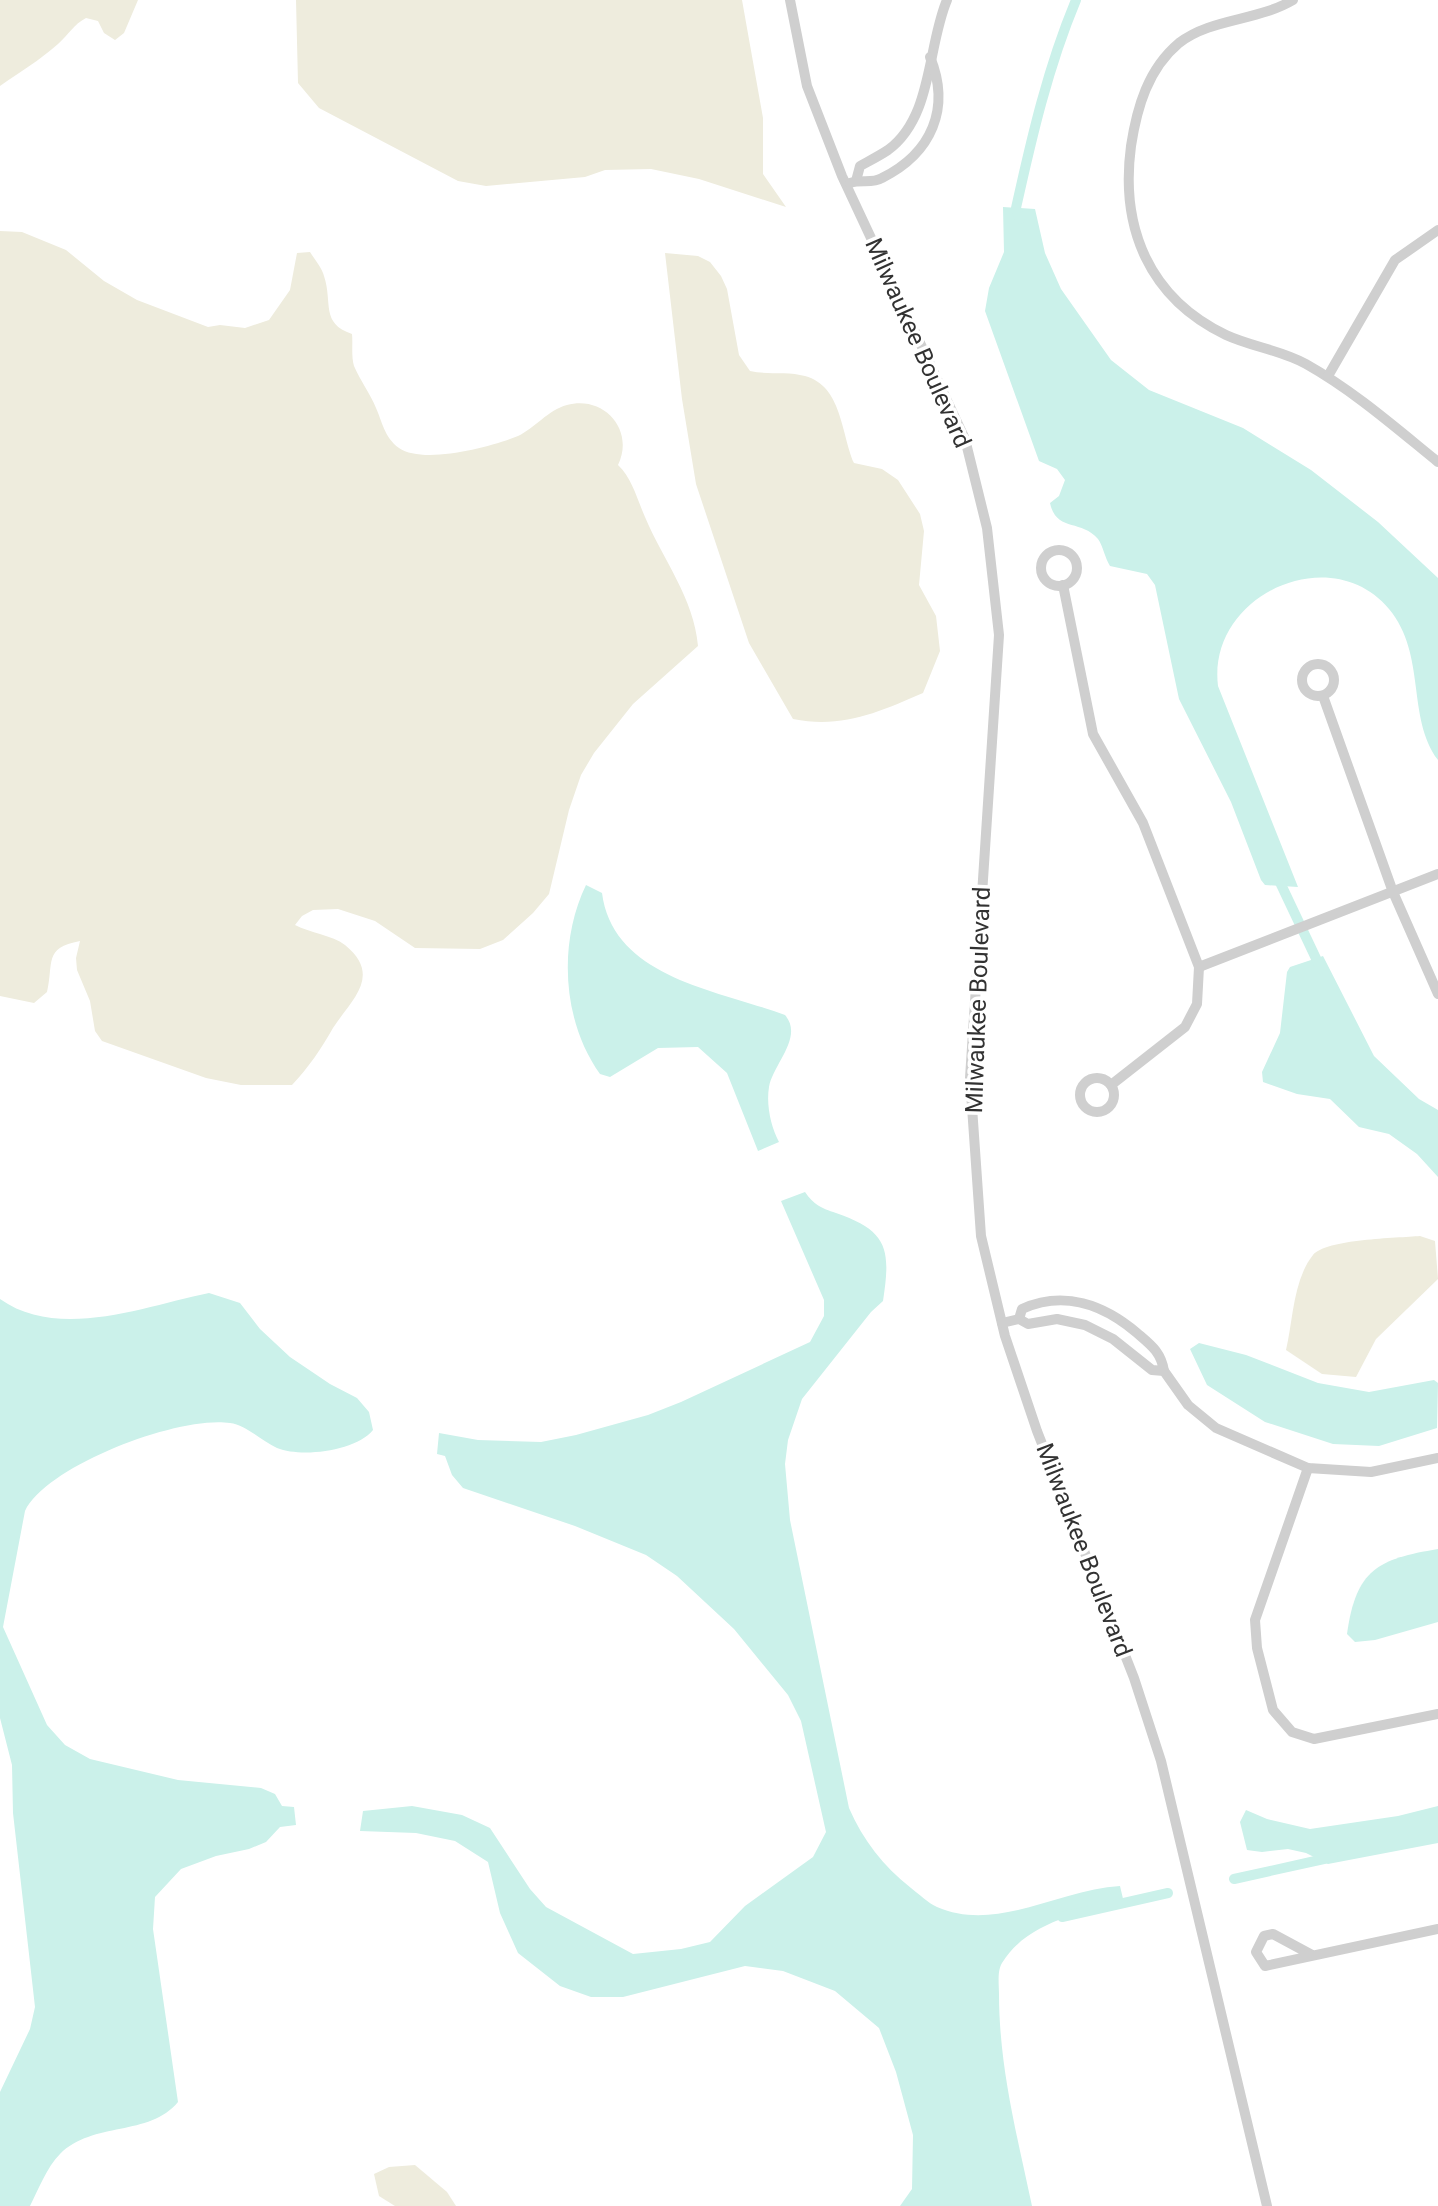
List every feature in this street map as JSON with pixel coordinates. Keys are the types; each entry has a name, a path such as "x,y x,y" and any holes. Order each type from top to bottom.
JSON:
{"street":[{"name":"Milwaukee Boulevard","path":"790,0 807,86 965,439 986,528 999,635 970,1078 981,1236 1002,1323 1037,1431 1134,1678 1161,1761 1266,2206"},
{"path":"851,183 860,166 889,149 904,134 919,108 930,57 947,0"},
{"path":"1293,0 1256,17 1194,34 1159,64 1147,83 1132,141 1127,172 1129,210 1143,253 1157,279 1173,298 1198,318 1228,336 1298,359 1328,376 1438,463"},
{"path":"851,183 881,179 920,147 936,123 940,96 939,80 930,57"},
{"path":"904,134 920,147"},
{"path":"1328,376 1395,260 1438,230"},
{"path":"1063,585 1093,734 1143,823 1199,967 1197,1004 1185,1027 1111,1085"},
{"path":"1323,695 1393,892 1438,994"},
{"path":"1199,967 1438,874"},
{"path":"1019,1319 1022,1309 1060,1299 1093,1306 1125,1323 1155,1348 1162,1357 1164,1371 1188,1405 1216,1428 1308,1468 1349,1473 1371,1472 1438,1458"},
{"path":"1002,1323 1019,1319 1028,1324 1046,1320 1070,1321 1113,1339 1152,1370 1164,1371"},
{"path":"1113,1339 1125,1323"},
{"path":"1308,1468 1255,1620 1256,1641 1273,1710 1292,1732 1314,1739 1438,1714"},
{"path":"1312,1955 1273,1934 1264,1936 1256,1951 1265,1966 1273,1966 1312,1955 1438,1929"}],"shaded area":[{"path":"0,0 138,0 124,33 115,40 104,33 98,21 86,18 51,50 0,86"},
{"path":"296,0 742,0 763,118 763,174 786,207 699,179 651,169 605,170 585,177 486,186 458,181 319,108 298,83"},
{"path":"1003,207 1035,209 1045,253 1061,289 1111,360 1149,390 1243,428 1311,470 1378,522 1438,578 1438,760 1422,725 1413,666 1401,627 1389,609 1365,588 1336,579 1307,579 1278,587 1252,603 1232,626 1220,654 1218,686 1298,887 1265,885 1261,880 1231,802 1179,699 1155,585 1147,574 1110,566 1098,539 1084,529 1063,522 1053,512 1050,503 1059,496 1065,480 1057,469 1039,461 985,311 989,288 1004,252"},
{"path":"0,231 22,232 66,250 104,281 137,300 208,327 220,325 245,328 269,320 290,290 297,253 310,252 323,273 331,318 335,324 352,334 354,366 374,403 384,429 394,444 410,453 440,455 492,445 518,436 567,405 581,403 604,410 613,418 622,439 618,465 631,482 652,533 691,612 698,646 633,704 594,753 581,775 569,810 549,894 533,913 503,940 480,949 415,948 375,921 338,909 313,910 302,916 295,925 345,945 362,967 363,978 355,998 292,1085 241,1085 206,1078 102,1041 95,1031 90,1001 77,970 76,958 80,941 68,944 55,953 47,992 34,1003 0,996"},
{"path":"665,253 698,256 710,262 727,289 739,355 750,371 785,373 817,381 833,400 854,463 882,469 898,480 920,514 924,531 919,585 936,616 940,651 923,693 860,717 828,722 793,719 749,643 696,484 682,399"},
{"path":"586,885 602,893 610,922 626,944 647,962 701,988 785,1015 791,1032 768,1094 770,1116 779,1142 758,1151 727,1073 698,1047 658,1048 610,1077 600,1074 587,1053 578,1030 568,981 571,932"},
{"path":"1323,956 1374,1056 1419,1099 1438,1110 1438,1177 1417,1154 1389,1134 1359,1127 1330,1099 1297,1094 1263,1082 1262,1072 1280,1033 1287,972 1290,967"},
{"path":"805,1192 818,1206 853,1220 876,1235 882,1244 886,1268 883,1301 871,1312 802,1399 788,1440 785,1464 790,1520 849,1808 867,1842 883,1861 901,1880 937,1907 960,1914 1005,1913 1075,1894 1120,1886 1124,1903 1073,1915 1040,1928 1013,1949 1000,1966 1000,2021 1005,2074 1032,2206 900,2206 912,2189 913,2135 896,2072 879,2028 835,1991 783,1971 745,1966 623,1997 591,1997 560,1986 518,1953 500,1913 488,1862 455,1841 416,1833 360,1831 363,1811 412,1806 462,1815 490,1828 530,1889 546,1907 633,1954 681,1949 710,1942 745,1906 813,1857 826,1832 801,1721 788,1695 734,1629 677,1576 646,1555 575,1526 463,1488 452,1475 445,1456 437,1454 439,1433 478,1440 541,1442 648,1415 810,1342 824,1316 824,1300 781,1201"},
{"path":"1420,1236 1435,1241 1438,1279 1376,1339 1356,1377 1322,1374 1286,1350 1301,1276 1313,1255 1320,1250 1347,1242"},
{"path":"209,1293 240,1303 260,1329 290,1357 330,1384 357,1398 369,1412 373,1430 342,1448 300,1452 277,1448 236,1424 208,1423 149,1435 86,1461 59,1477 38,1494 25,1511 3,1627 47,1725 65,1745 90,1759 178,1780 261,1788 275,1794 282,1806 294,1807 296,1825 280,1827 266,1842 249,1849 216,1856 181,1869 155,1897 153,1929 178,2102 166,2113 152,2120 104,2132 73,2144 51,2165 30,2206 0,2206 0,2092 30,2029 35,2007 13,1813 12,1765 0,1718 0,1299 23,1311 49,1318 75,1319 130,1312"},
{"path":"1199,1343 1246,1355 1318,1383 1369,1392 1434,1380 1438,1383 1437,1428 1379,1446 1333,1444 1265,1422 1207,1385 1190,1349"},
{"path":"1438,1549 1438,1622 1375,1640 1355,1642 1347,1634 1351,1612 1364,1581 1385,1563"},
{"path":"1438,1806 1438,1843 1328,1864 1306,1853 1288,1849 1262,1852 1247,1850 1240,1822 1246,1810 1267,1819 1310,1829 1398,1816"},
{"path":"415,2165 447,2192 456,2206 395,2206 379,2196 374,2174 389,2167"}],"waterway":[{"path":"1020,219 1016,208 1035,128 1057,51 1076,0"},
{"path":"1277,876 1321,969"},
{"path":"1234,1879 1333,1857"},
{"path":"1062,1917 1168,1893"}]}
